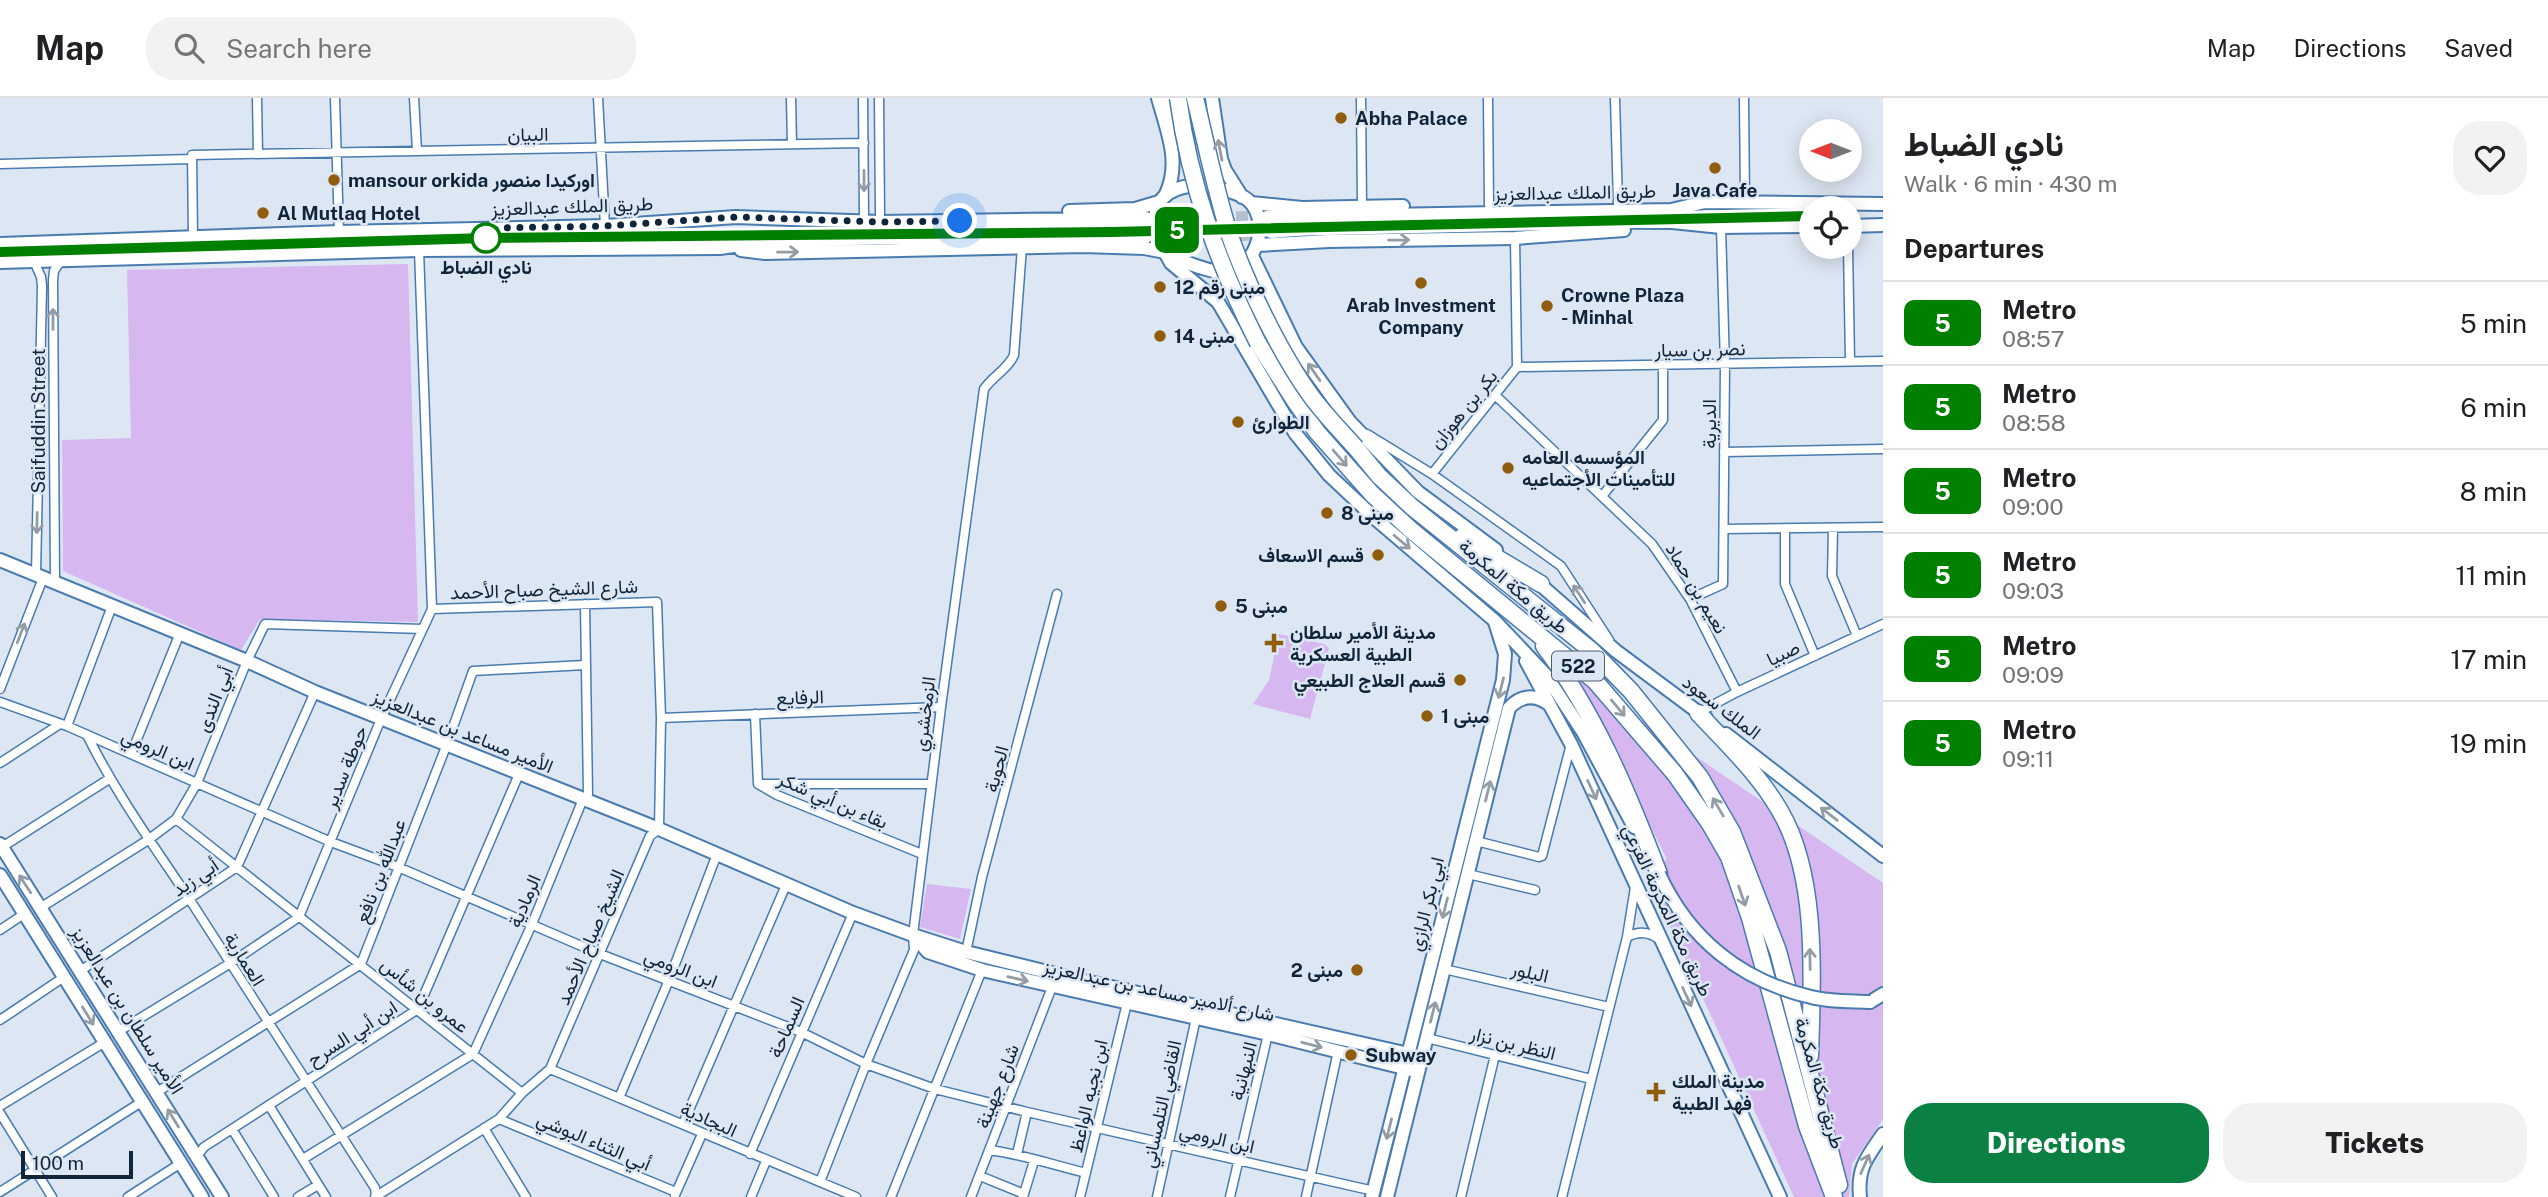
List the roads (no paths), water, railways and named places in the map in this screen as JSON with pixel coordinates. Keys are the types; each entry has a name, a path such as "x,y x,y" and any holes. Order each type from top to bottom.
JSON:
{"highway":[{"path":"1168,98 1183,134"},
{"name":"طريق مكة المكرمة","path":"1178,98 1183,134 1215,250 1258,343 1317,432 1372,494 1411,530 1595,681 1675,774 1710,824 1729,857 1750,918 1807,1126 1833,1197"},
{"name":"طريق مكة المكرمة","path":"1195,98 1230,235 1272,329 1311,396 1379,476 1412,507 1592,651 1631,691 1700,777 1732,832 1778,951 1809,1076 1844,1197"},
{"path":"1412,507 1541,584"},
{"path":"1525,622 1568,678 1596,728 1628,791 1659,874"},
{"path":"1698,713 1754,773 1781,811 1798,852 1806,884 1810,928 1809,1076"},
{"path":"1790,1062 1824,1197"}],"main road":[{"path":"1158,98 1173,157 1173,171 1156,214 1155,234 1171,262 1218,302 1294,433 1329,475 1378,521 1495,621 1545,674 1564,701 1670,898 1689,923 1719,953 1752,977 1778,988 1813,998 1876,1001 1883,994"},
{"path":"1202,98 1204,138"},
{"path":"0,262 419,250 720,248 765,253 1022,247 1166,250 1195,265 1218,272 1231,271 1240,266 1254,250 1259,231 1257,216 1225,170 1221,159 1212,98"},
{"path":"736,217 1135,209 1186,186 1200,185 1246,200 1302,208 1705,202"},
{"name":"طريق الملك عبدالعزيز","path":"1267,217 1671,210 1705,202 1883,204"},
{"name":"طريق الملك عبدالعزيز","path":"0,244 605,226 736,217 880,222 1146,218"},
{"name":"طريق الملك عبدالعزيز","path":"1271,232 1364,224 1506,221 1672,222 1721,227 1799,226"},
{"path":"1862,226 1883,225"},
{"path":"1254,250 1329,241 1515,238 1707,226"},
{"path":"720,248 769,241 1146,237"},
{"path":"1254,250 1296,347 1350,422 1418,492 1541,584"},
{"path":"1260,375 1247,326 1247,315 1254,308 1267,307 1285,324"},
{"name":"الأمير مساعد بن عبدالعزيز","path":"0,560 247,661 315,692 659,829 853,913 966,952 1103,991"},
{"name":"الملك سعود","path":"1541,584 1616,651 1883,856"},
{"name":"ابي بكر الرازي","path":"1373,1194 1503,680 1505,654 1495,621"},
{"name":"طريق مكة المكرمة الفرعي","path":"1516,643 1571,744 1780,1197"},
{"name":"ابي بكر الرازي","path":"1388,1197 1509,708 1521,698 1531,696 1549,704"},
{"name":"الأمير سلطان بن عبدالعزيز","path":"1,846 222,1197"},
{"name":"الأمير سلطان بن عبدالعزيز","path":"0,875 202,1197"},
{"name":"شارع ألامير مساعد بن عبدالعزيز","path":"913,935 928,952 982,970 1052,987 1103,991 1127,1003 1268,1034 1418,1072"},
{"path":"1103,991 1318,1033 1422,1057"},
{"path":"1860,1197 1858,1182 1863,1162 1883,1134"}],"street":[{"path":"257,98 258,154"},
{"path":"335,98 339,232"},
{"path":"414,98 417,151"},
{"path":"598,98 605,226"},
{"path":"791,98 792,144"},
{"path":"863,98 864,215"},
{"path":"879,98 880,215"},
{"path":"1361,98 1362,206"},
{"path":"1488,98 1489,205"},
{"path":"1615,98 1618,204"},
{"path":"1744,98 1745,202"},
{"name":"البيان","path":"0,164 258,154 864,143"},
{"path":"192,157 193,237"},
{"name":"الديرية","path":"1690,599 1723,584 1725,365 1721,227"},
{"name":"بكر بن هوزان","path":"1432,474 1517,367 1515,238"},
{"name":"الزمخشري","path":"820,1182 914,950 913,935 922,854 984,389 998,372 1010,364 1014,355 1022,247"},
{"name":"حوطة سدير","path":"299,917 382,719 432,609 419,250"},
{"path":"1848,259 1850,361"},
{"name":"Saifuddin Street","path":"45,579 53,281 54,271 61,260"},
{"name":"Saifuddin Street","path":"34,261 42,286 45,579"},
{"name":"نصر بن سيار","path":"1517,367 1883,360"},
{"path":"1603,495 1663,420 1662,366"},
{"name":"نعيم بن حماد","path":"1494,396 1603,495 1652,544 1690,599 1737,692"},
{"path":"1350,422 1432,474 1561,566 1616,651"},
{"path":"1724,452 1883,449"},
{"path":"1724,529 1883,527"},
{"path":"1833,528 1832,576 1857,636"},
{"path":"1785,529 1785,583 1815,656"},
{"path":"0,689 45,579"},
{"name":"الحوية","path":"966,952 982,877 1057,594"},
{"name":"شارع الشيخ صباح الأحمد","path":"432,609 657,602 660,718"},
{"name":"الرمادية","path":"473,1054 532,923 583,799 588,794 584,604"},
{"path":"0,763 64,725 113,606"},
{"name":"أبي الندى","path":"40,908 148,840 176,819 197,783 265,624 422,629"},
{"name":"صبيا","path":"1698,713 1883,624"},
{"path":"131,754 180,633"},
{"name":"عبدالله بن نافع","path":"361,964 473,671 585,665"},
{"name":"أبي زيد","path":"80,971 237,867 315,692"},
{"name":"ابن الرومي","path":"0,702 64,725 331,842 398,867 600,954 733,1004 866,1063 935,1088 1027,1112 1310,1176 1373,1194"},
{"name":"الرفايع","path":"660,718 941,707"},
{"name":"بقاء بن أبي شكر","path":"755,714 758,784 777,795 922,854"},
{"path":"659,829 660,718"},
{"name":"العمارية","path":"88,737 109,779 375,1188 376,1197"},
{"path":"1476,841 1541,857 1571,744"},
{"name":"ابن أبي السرح","path":"197,1156 204,1147 270,1107 418,1009 519,774"},
{"path":"1,846 109,779"},
{"path":"758,784 931,784"},
{"name":"عمرو بن شأس","path":"176,819 522,1093"},
{"name":"الشيخ صباح الأحمد","path":"376,1197 499,1119 522,1093 550,1069 650,835 659,829"},
{"path":"619,1098 669,981 717,854"},
{"path":"1468,874 1535,890"},
{"path":"683,1124 786,885"},
{"path":"1562,1197 1627,937 1635,885"},
{"name":"السماحة","path":"750,1154 853,913"},
{"path":"0,930 24,914"},
{"path":"119,1031 229,964 299,917"},
{"path":"1627,937 1636,933 1647,933 1663,944"},
{"path":"157,1092 361,964"},
{"name":"البلور","path":"1444,969 1609,1007"},
{"path":"891,1197 982,970"},
{"path":"0,1020 64,977"},
{"name":"شارع جهينة","path":"971,1197 1052,987"},
{"name":"ابن نجيه الواعظ","path":"1080,1197 1127,1003"},
{"name":"القاضي التلمساني","path":"1157,1197 1196,1018"},
{"name":"النبهانية","path":"1230,1197 1268,1034"},
{"name":"النظر بن نزار","path":"1427,1038 1591,1079"},
{"path":"0,1106 105,1042"},
{"path":"1306,1197 1338,1051"},
{"path":"303,1160 473,1054"},
{"path":"1461,1197 1495,1055"},
{"name":"البجادية","path":"550,1069 856,1197"},
{"path":"0,1192 143,1101"},
{"path":"270,1107 326,1197"},
{"path":"1017,1154 1027,1112"},
{"path":"0,1113 52,1197"},
{"name":"أبي الثناء البوشي","path":"499,1119 675,1194"},
{"path":"484,1128 524,1196"},
{"path":"232,1129 274,1197"},
{"path":"675,1194 702,1134"},
{"path":"989,1150 1017,1154 1034,1161 1086,1173"},
{"path":"751,1197 766,1161"},
{"path":"980,1176 1023,1196 1034,1161"},
{"path":"128,1197 181,1163"},
{"path":"299,1197 318,1185"}],"tunnel":[{"path":"1146,218 1266,217"},
{"path":"1150,237 1207,238 1268,233"}],"metro line":[{"name":"5","path":"0,252 486,238 1111,232 1799,216"}],"place":[{"name":"Abha Palace","path":"1341,118"},
{"name":"Java Cafe","path":"1715,168"},
{"name":"mansour orkida اوركيدا منصور","path":"334,180"},
{"name":"Al Mutlaq Hotel","path":"263,213"},
{"name":"نادي الضباط","path":"486,238"},
{"name":"Arab Investment Company","path":"1421,283"},
{"name":"مبنى رقم 12","path":"1160,287"},
{"name":"Crowne Plaza - Minhal","path":"1547,306"},
{"name":"مبنى 14","path":"1160,336"},
{"name":"الطوارئ","path":"1238,422"},
{"name":"المؤسسه العامه للتأمينات الأجتماعيه","path":"1508,468"},
{"name":"مبنى 8","path":"1327,513"},
{"name":"قسم الاسعاف","path":"1378,555"},
{"name":"مبنى 5","path":"1221,606"},
{"name":"مدينة الأمير سلطان الطبية العسكرية","path":"1274,643"},
{"name":"قسم العلاج الطبيعي","path":"1460,680"},
{"name":"مبنى 1","path":"1427,716"},
{"name":"مبنى 2","path":"1357,970"},
{"name":"Subway","path":"1351,1055"},
{"name":"مدينة الملك فهد الطبية","path":"1656,1092"}]}
